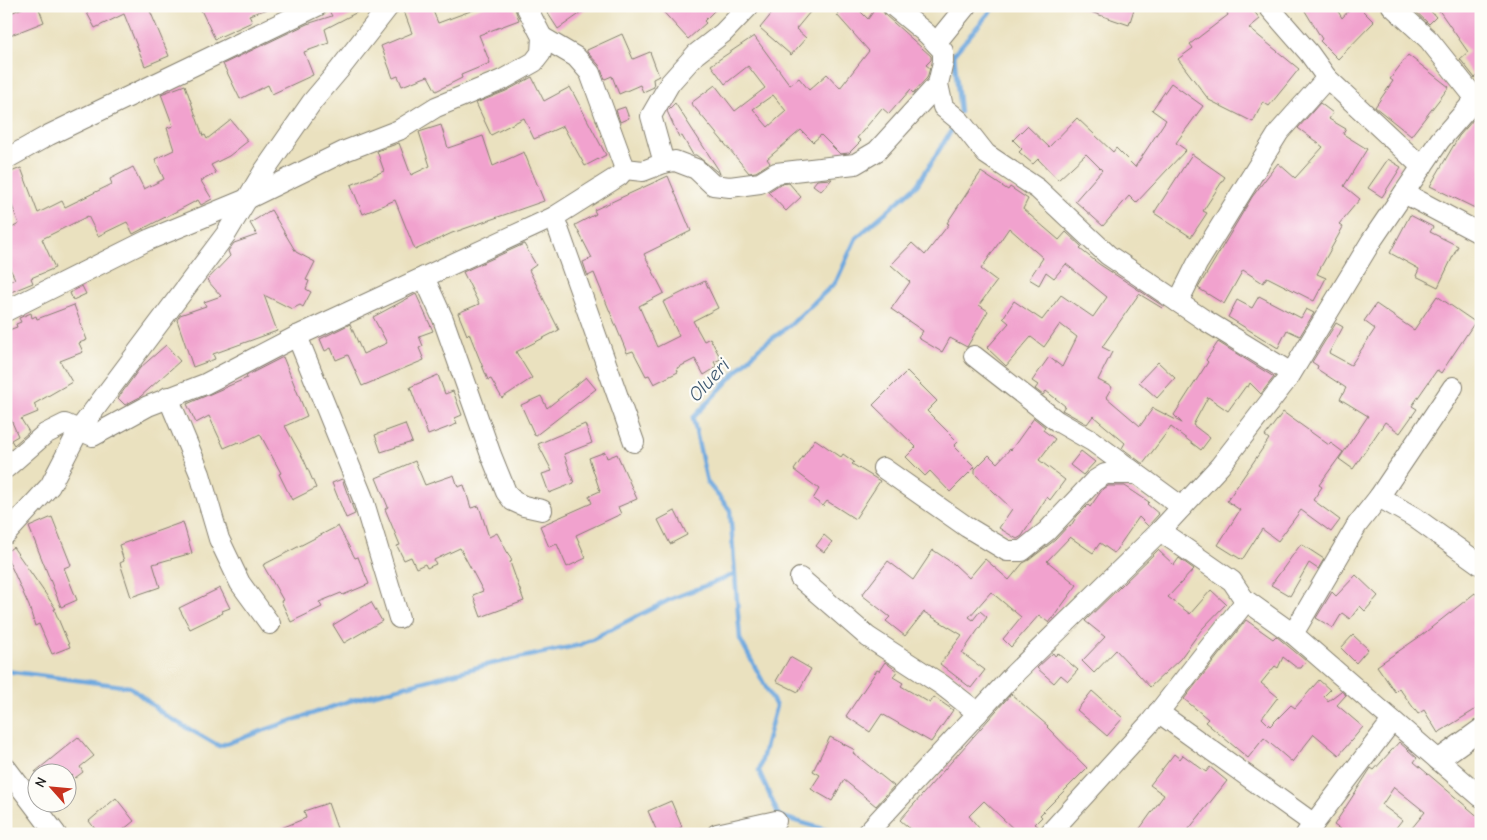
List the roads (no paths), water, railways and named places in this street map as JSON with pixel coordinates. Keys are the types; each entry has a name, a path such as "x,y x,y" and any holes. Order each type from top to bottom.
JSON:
{"street":[{"path":"6,159 49,135 317,6"},
{"path":"6,534 50,486 79,430 226,234 247,199 312,102 340,70 389,6"},
{"path":"526,6 542,37 576,57 590,74 625,169"},
{"path":"664,163 651,116 670,82 696,54 723,33 749,6"},
{"path":"894,6 943,51 938,84 942,107 960,121 986,154 1038,189 1108,255 1178,302 1291,373"},
{"path":"936,44 966,6"},
{"path":"1268,6 1310,53 1327,78 1422,167"},
{"path":"866,834 978,712 1110,578 1160,531 1220,466 1291,373 1372,240 1440,140 1478,96 1429,40 1392,6"},
{"path":"6,311 148,240 247,199 345,151 399,130 436,107 502,80 534,62 540,53 542,37"},
{"path":"1178,302 1197,264 1279,132 1327,78"},
{"path":"625,169 643,170 664,163 681,162 696,169 713,185 730,187 760,183 776,173 855,164 877,151 938,84"},
{"path":"6,468 52,430 65,424 93,436 168,397 181,395 205,384 298,336 554,217 619,176 625,169"},
{"path":"1404,194 1481,234"},
{"path":"554,217 634,442"},
{"path":"424,277 443,319 506,492 518,504 542,510"},
{"path":"298,336 362,496 399,618"},
{"path":"974,356 1057,421 1092,440 1135,474 1182,507"},
{"path":"1293,634 1334,560 1356,525 1379,497 1453,386"},
{"path":"168,397 200,474 219,539 240,583 270,624"},
{"path":"883,468 967,527 1007,551 1022,551 1047,531 1094,481 1105,474 1135,474"},
{"path":"1379,497 1414,517 1481,565"},
{"path":"1160,531 1232,581 1244,599 1293,634 1481,798"},
{"path":"800,578 868,637 942,685 978,712"},
{"path":"1049,834 1158,712 1242,606 1244,599"},
{"path":"1158,712 1310,829 1392,720"},
{"path":"1438,760 1481,729"},
{"path":"6,768 56,834"},
{"path":"717,834 776,821"}],"waterway":[{"name":"Olueri","path":"960,112 954,54 995,6"},
{"name":"Olueri","path":"840,834 779,816 759,771 776,706 740,639 730,510 707,482 693,418 759,348 789,326 836,282 856,238 917,185 956,123"},
{"path":"6,671 130,687 166,716 219,746 349,701 486,665 580,645 671,599 733,575"}]}
